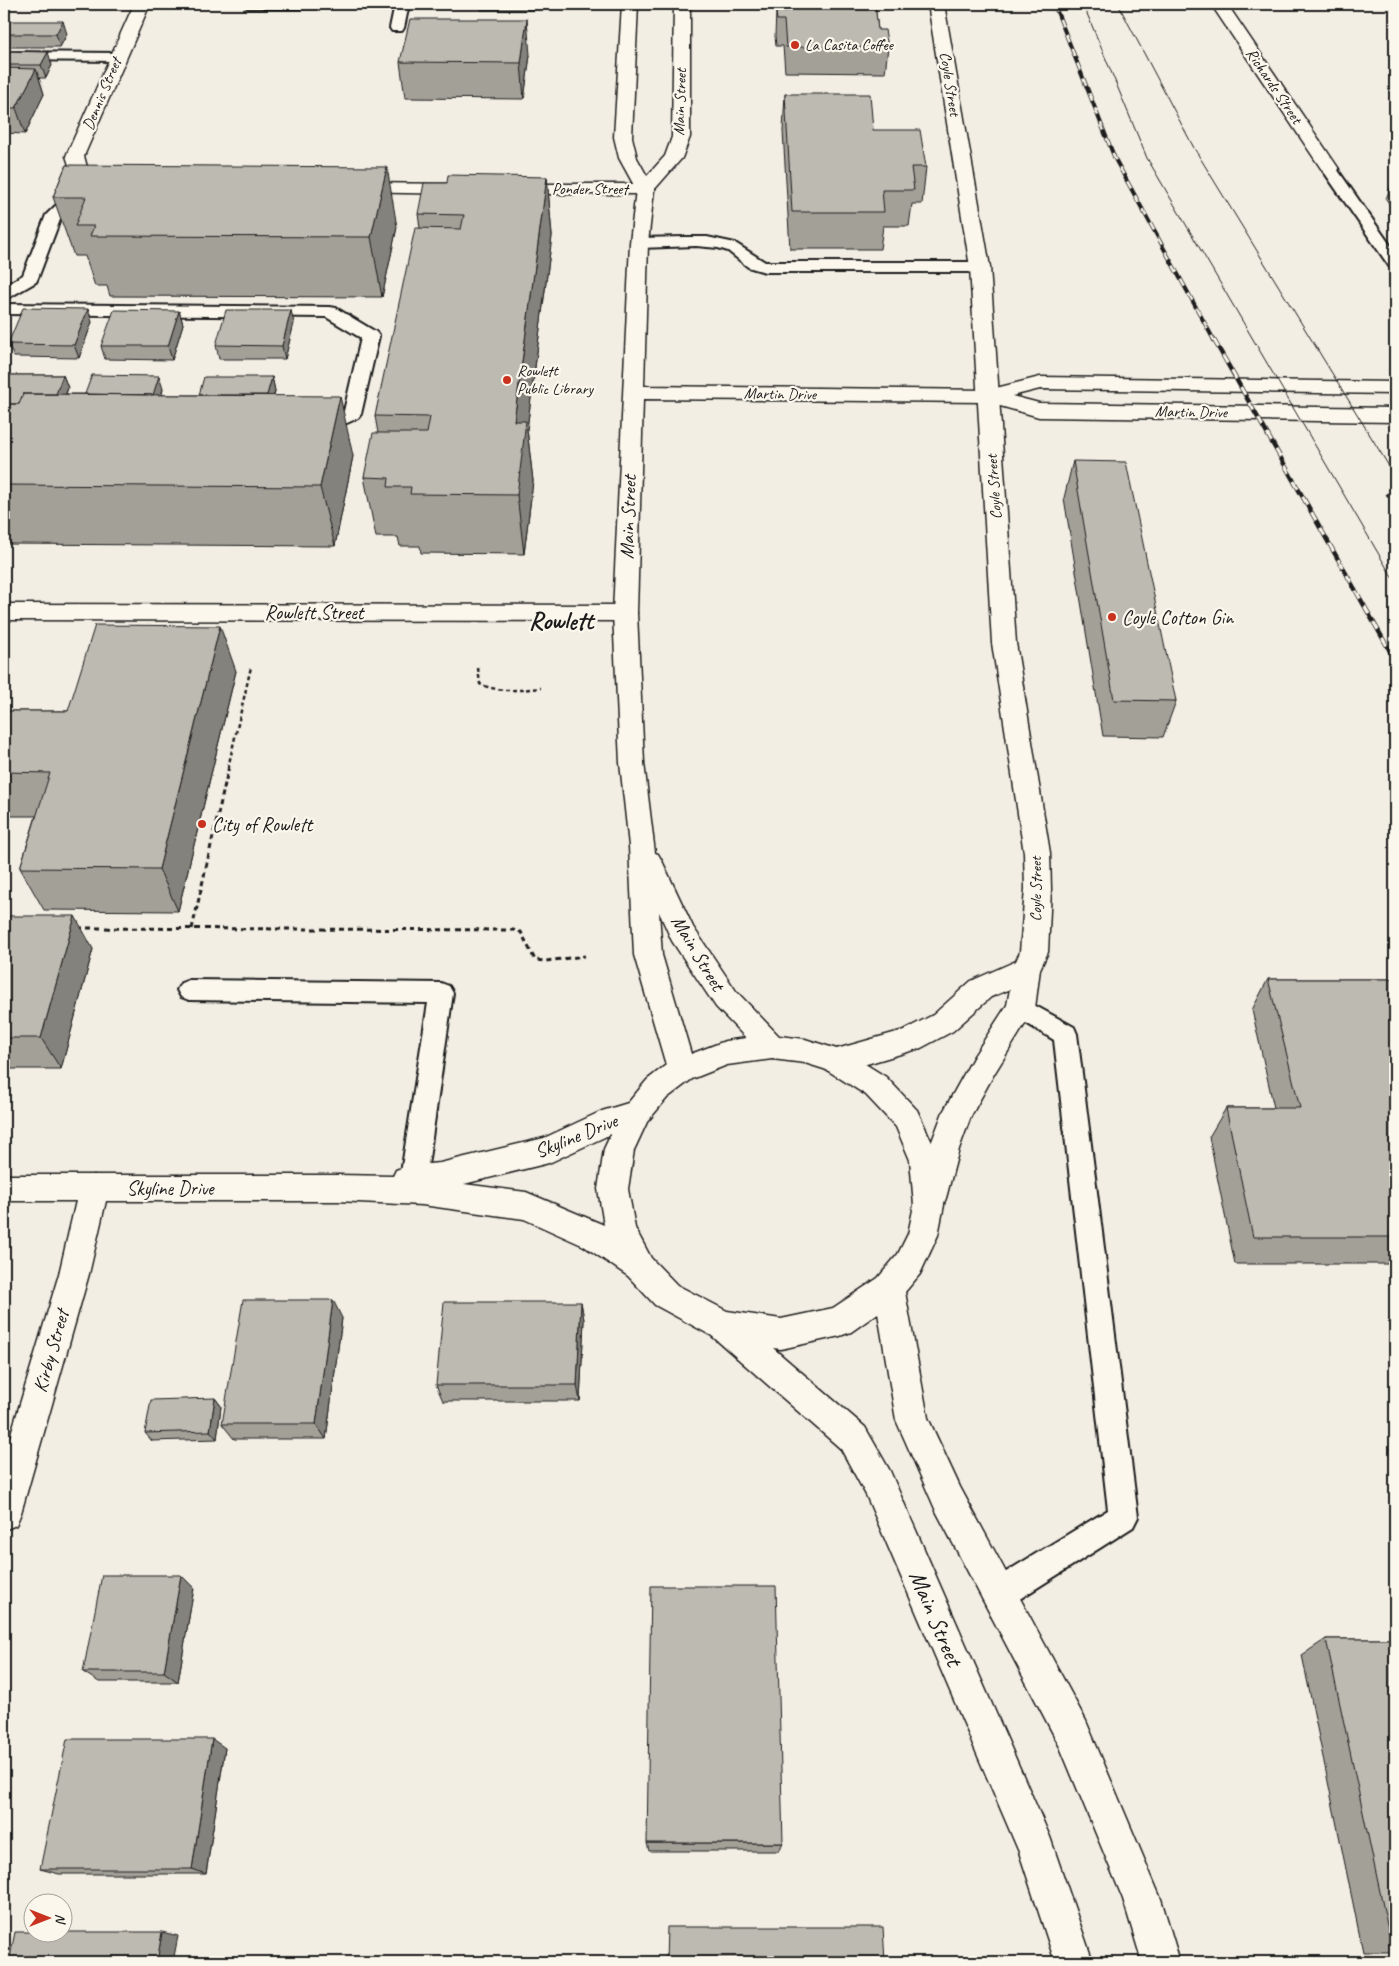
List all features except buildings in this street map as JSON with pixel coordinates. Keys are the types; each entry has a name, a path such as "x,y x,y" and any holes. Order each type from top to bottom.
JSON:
{"street":[{"name":"Dennis Street","path":"84,187 75,156 142,4"},
{"path":"630,4 623,137 628,158 646,189"},
{"name":"Main Street","path":"682,4 680,137 673,158 646,189 639,243 625,614 632,763 642,846 648,955 682,1070"},
{"name":"Coyle Street","path":"929,1205 944,1149 958,1112 984,1066 1021,1008 1026,969 1034,952 1037,922 1037,853 1004,643 980,267 936,4"},
{"name":"Richards Street","path":"1219,4 1330,169"},
{"path":"84,187 114,187"},
{"name":"Ponder Street","path":"333,188 646,189"},
{"name":"Martin Drive","path":"632,392 988,396 1040,383 1395,388"},
{"name":"Martin Drive","path":"988,396 1039,410 1395,415"},
{"name":"Rowlett Street","path":"4,612 625,614"},
{"name":"Main Street","path":"642,846 682,933 726,1000 772,1048"},
{"path":"836,1062 911,1040 943,1023 981,989 1026,969"},
{"name":"Main Street","path":"723,1325 781,1334 840,1321 889,1288 909,1264 923,1235 929,1205 925,1160 907,1119 876,1086 836,1062 806,1052 772,1048 725,1053 682,1070 657,1089 637,1113 619,1149 613,1189 620,1230 640,1268 666,1295 723,1325 854,1438 878,1484 1037,1850 1074,1962"},
{"name":"Skyline Drive","path":"337,1188 440,1176 549,1150 612,1120 637,1113"},
{"name":"Skyline Drive","path":"4,1188 337,1188 422,1191 526,1206 595,1236 640,1268"},
{"name":"Kirby Street","path":"4,1513 74,1274 94,1188"},
{"path":"889,1288 912,1420 948,1499 1073,1734 1142,1899 1161,1962"}],"lane":[{"path":"250,4 326,4"},
{"path":"397,28 402,4"},
{"path":"4,56 118,57"},
{"path":"1330,169 1395,262"},
{"path":"4,294 30,278 54,215 84,187"},
{"path":"639,243 709,243 726,245 733,248 751,263 765,267 980,267"},
{"path":"4,309 330,312 370,336 352,414 301,439"},
{"path":"189,990 441,992 413,1179"},
{"path":"999,1594 1123,1517 1065,1034 1021,1008"}],"path":[{"path":"1395,493 1387,494 1395,507"},
{"path":"192,929 251,667"},
{"path":"478,668 480,684 490,690 541,688"},
{"path":"73,928 513,930 522,932 526,937 530,954 535,960 546,961 585,956"}],"tram line":[{"path":"1083,4 1147,158 1395,582"},
{"path":"1118,4 1194,148 1395,476"}],"railway":[{"path":"1054,4 1115,159 1215,342"},
{"path":"1214,340 1395,660"}],"place":[{"name":"La Casita Coffee","path":"795,45"},
{"name":"Rowlett Public Library","path":"507,380"},
{"name":"Coyle Cotton Gin","path":"1112,617"},
{"name":"City of Rowlett","path":"202,824"}],"district":[{"name":"Rowlett","path":"561,621"}]}
